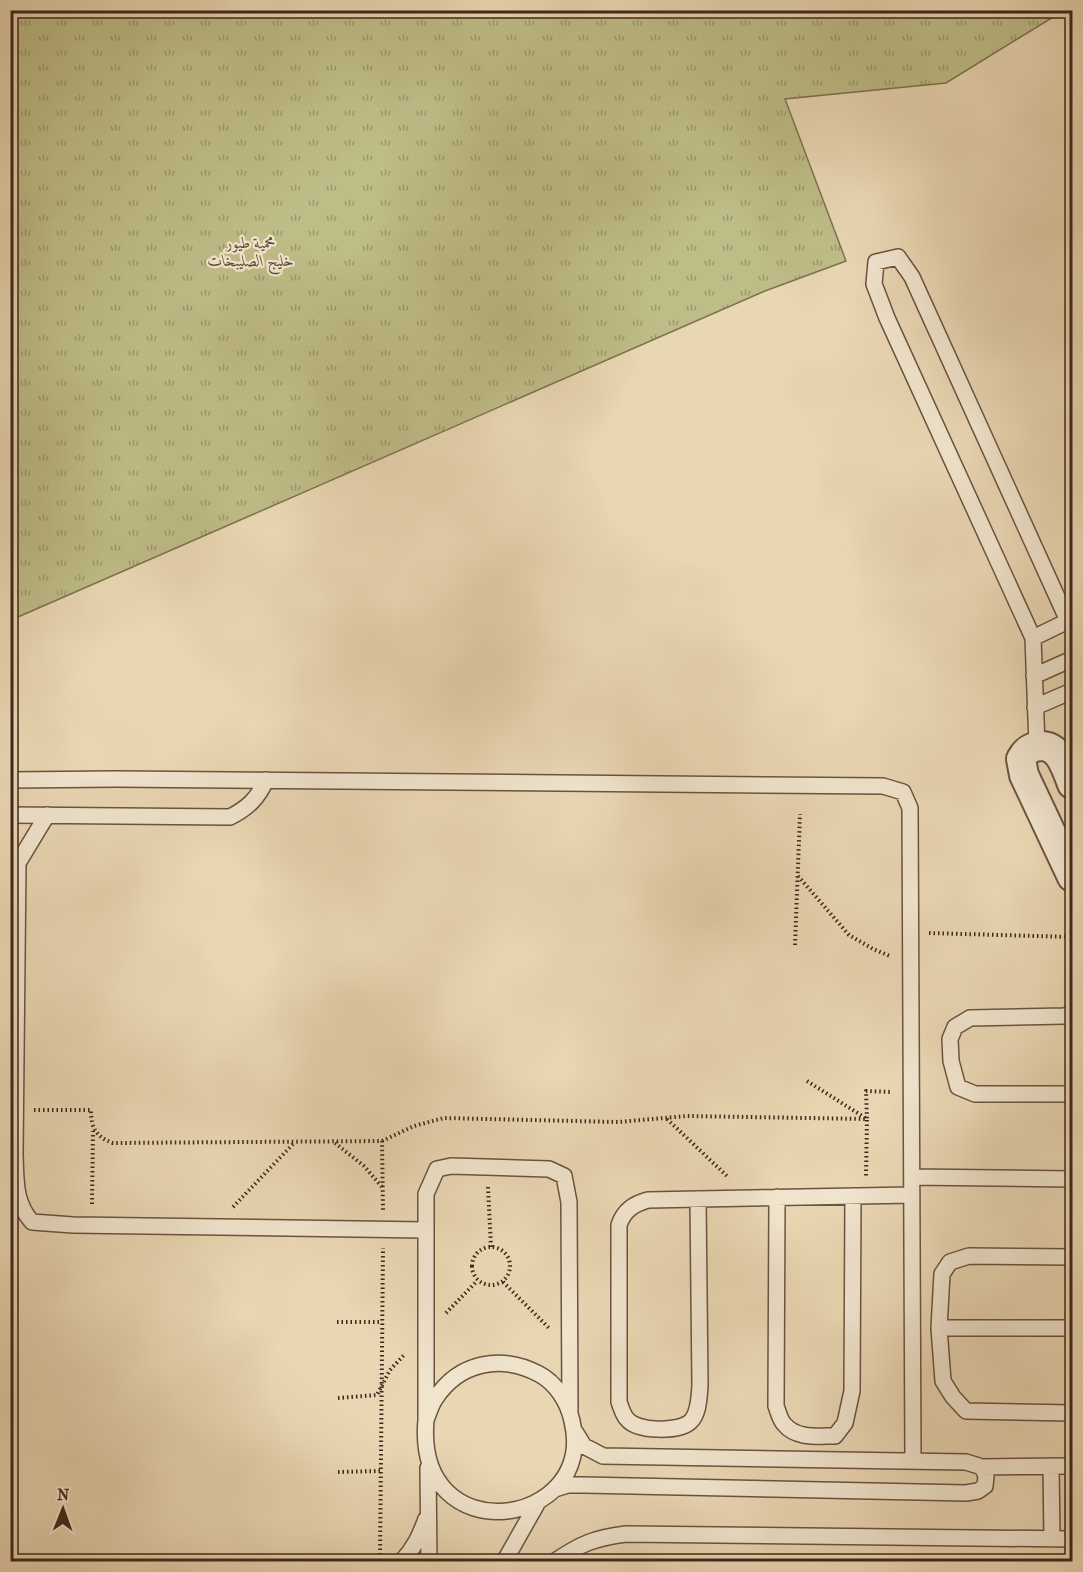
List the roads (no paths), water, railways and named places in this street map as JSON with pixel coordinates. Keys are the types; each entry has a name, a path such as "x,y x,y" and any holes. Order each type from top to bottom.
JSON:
{"street":[{"path":"1072,784 1056,750 1045,746 1029,748 1021,759 1021,765 1072,877"}],"lane":[{"path":"1033,638 1070,620 912,277 898,257 876,262 874,284 888,318 1033,638 1037,746"},
{"path":"1034,676 1072,658"},
{"path":"1035,707 1072,691"},
{"path":"10,780 883,786 903,792 910,808 913,1461"},
{"path":"10,814 230,817 254,801 266,780"},
{"path":"47,815 14,857 13,1125 16,1186 23,1212 32,1222 426,1230"},
{"path":"1072,1013 1065,1016 970,1018 955,1027 950,1039 951,1061 957,1087 975,1094 1072,1094"},
{"path":"428,1462 438,1482 454,1498 473,1508 496,1513 518,1511 538,1502 555,1489 567,1471 574,1452 574,1430 570,1410 569,1202 564,1176 549,1169 451,1166 437,1170 426,1194 426,1420 424,1441 428,1462 430,1510 429,1562"},
{"path":"912,1177 1072,1179"},
{"path":"698,1199 700,1386 696,1412 690,1422 668,1430 640,1427 627,1420 619,1402 619,1226 622,1217 634,1204 648,1200 777,1197 912,1195"},
{"path":"777,1197 776,1406 784,1424 794,1432 809,1437 835,1436 845,1423 852,1391 859,1196"},
{"path":"1072,1257 969,1256 950,1262 942,1274 939,1328 942,1381 966,1411 1072,1413"},
{"path":"939,1328 1072,1328"},
{"path":"426,1420 434,1401 447,1384 464,1372 483,1364 504,1363 525,1367 535,1372 544,1377 559,1392 570,1410"},
{"path":"574,1430 584,1446 603,1456 966,1462 982,1467 1072,1466"},
{"path":"1051,1466 1052,1539"},
{"path":"555,1489 568,1485 583,1485 966,1493 978,1491 986,1485 986,1476 982,1467"},
{"path":"504,1562 538,1502"},
{"path":"401,1562 419,1538 430,1510"},
{"path":"554,1562 577,1546 601,1537 626,1534 1072,1539"}],"park label":[{"name":"محمية طيور خليج الصليبخات","path":"251,251"}]}
